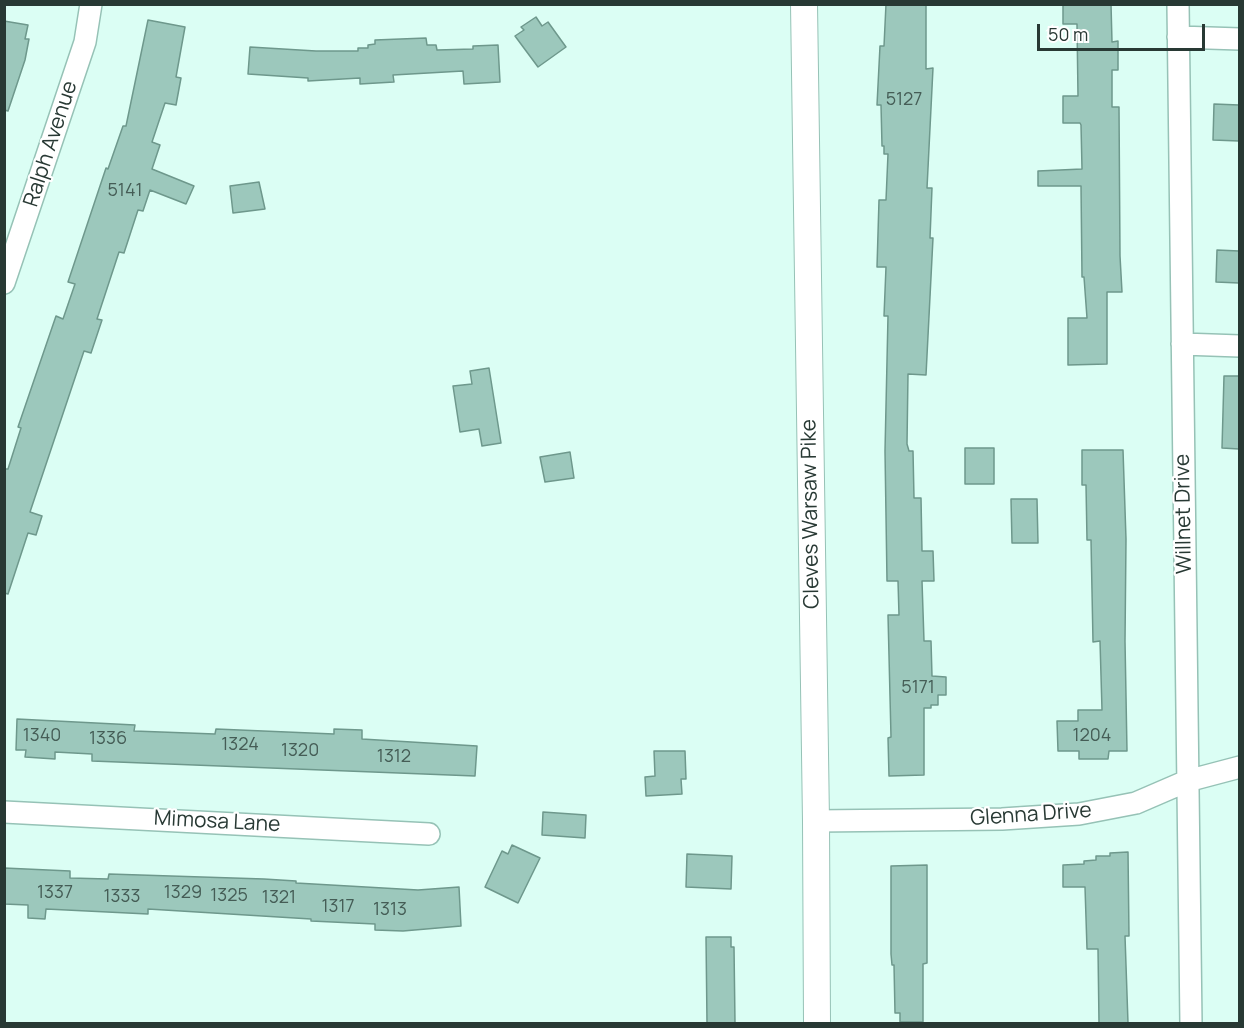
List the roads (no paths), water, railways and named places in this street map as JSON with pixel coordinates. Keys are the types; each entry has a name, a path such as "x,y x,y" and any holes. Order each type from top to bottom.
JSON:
{"street":[{"name":"Ralph Avenue","path":"4,283 85,42 91,4"},
{"name":"Cleves Warsaw Pike","path":"804,4 817,1023"},
{"name":"Willnet Drive","path":"1178,4 1191,1023"},
{"path":"1178,37 1239,39"},
{"path":"1182,344 1239,346"},
{"name":"Glenna Drive","path":"816,821 1002,819 1079,814 1136,803 1187,782 1239,767"},
{"name":"Mimosa Lane","path":"4,812 429,834"}]}
